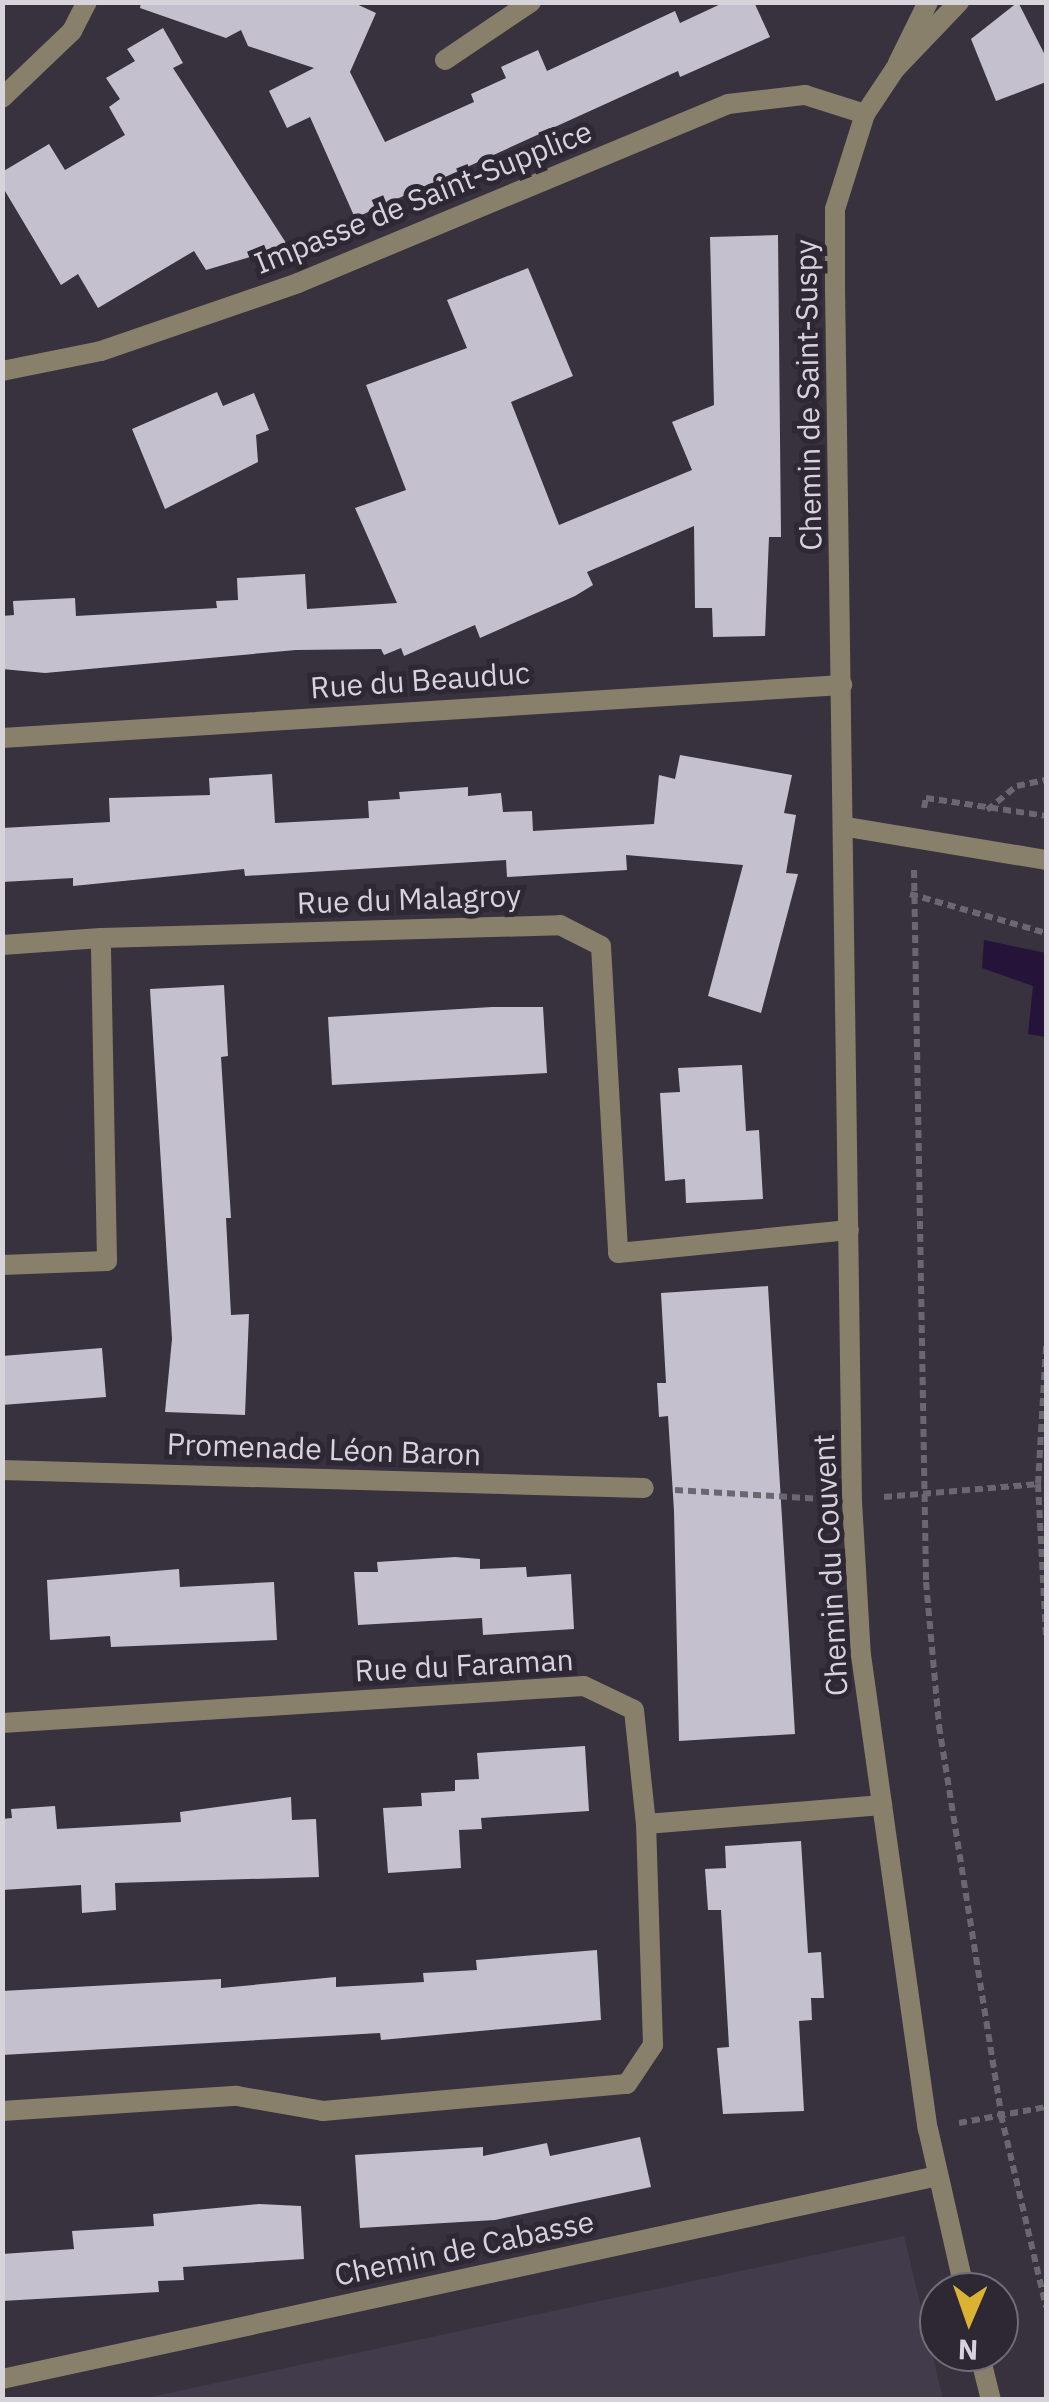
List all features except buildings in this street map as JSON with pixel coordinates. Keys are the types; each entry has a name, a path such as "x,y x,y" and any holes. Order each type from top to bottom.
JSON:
{"street":[{"path":"2,98 72,31 88,2"},
{"path":"446,60 531,2"},
{"path":"895,68 928,2"},
{"name":"Chemin de Saint-Suspy","path":"847,827 835,209 864,114 895,68 959,2"},
{"name":"Impasse de Saint-Supplice","path":"2,371 101,351 298,283 728,104 805,95 864,114"},
{"name":"Rue du Beauduc","path":"2,738 842,684"},
{"path":"847,827 1046,860"},
{"name":"Chemin du Couvent","path":"847,827 852,1500 861,1655 928,2128 961,2272"},
{"name":"Rue du Malagroy","path":"101,938 560,924 602,946 618,1253 850,1230"},
{"path":"2,945 101,938 107,1261 2,1265"},
{"name":"Promenade Léon Baron","path":"2,1470 644,1488"},
{"name":"Rue du Faraman","path":"2,1723 584,1686 634,1710 646,1824"},
{"path":"2,2111 236,2096 323,2111 626,2084 653,2044 646,1824 882,1805"},
{"name":"Chemin de Cabasse","path":"2,2380 938,2176"},
{"path":"984,2372 990,2400"}],"path":[{"path":"970,848 987,808 1017,786 1046,780"},
{"path":"926,798 1046,816"},
{"path":"1046,932 910,894 924,1213 925,1491 938,1726 1000,2116 1046,2307"},
{"path":"1046,1346 1038,1484 1046,1636"},
{"path":"644,1488 852,1500 1038,1484"},
{"path":"928,2128 1046,2107"}],"shaded area":[{"path":"984,940 1046,953 1046,1037 1028,1034 1033,986 982,968"},
{"path":"904,2236 919,2299 919,2372 937,2372 943,2399 141,2399"}]}
